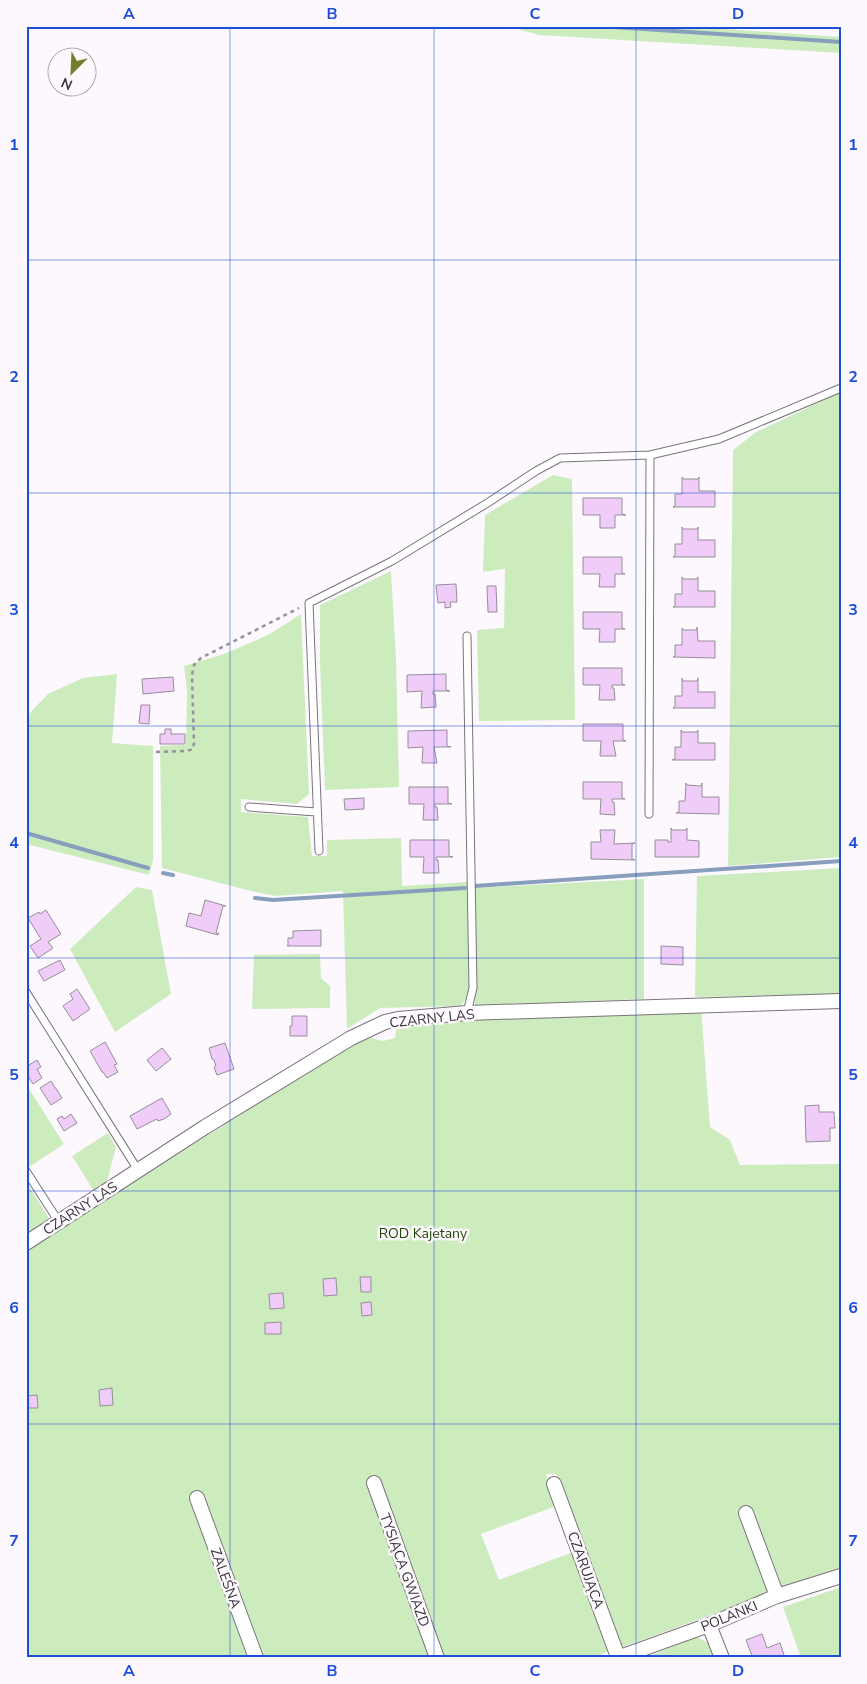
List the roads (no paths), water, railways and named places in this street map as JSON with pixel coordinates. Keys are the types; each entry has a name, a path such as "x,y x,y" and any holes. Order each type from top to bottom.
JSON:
{"street":[{"name":"CZARNY LAS","path":"26,1243 138,1170 370,1028 398,1020 467,1014 841,1000"},
{"name":"TYSIĄCA GWIAZD","path":"374,1483 437,1658"},
{"name":"CZARUJĄCA","path":"554,1484 617,1658"},
{"name":"ZALEŚNA","path":"197,1498 256,1658"},
{"path":"746,1513 777,1596"},
{"name":"POLANKI","path":"617,1658 709,1625 777,1596 841,1576"},
{"path":"709,1625 722,1658"}],"lane":[{"path":"319,851 309,603 392,561 560,458 650,455 719,439 841,388"},
{"path":"649,814 650,455"},
{"path":"467,636 473,988 467,1014"},
{"path":"249,807 316,812"},
{"path":"26,992 138,1170"},
{"path":"26,1171 59,1222"}],"waterway":[{"path":"598,26 841,42"},
{"path":"26,833 148,868"},
{"path":"475,886 841,861"},
{"path":"163,873 173,875"},
{"path":"255,898 273,900 465,888"}],"park label":[{"name":"ROD Kajetany","path":"423,1233"}]}
